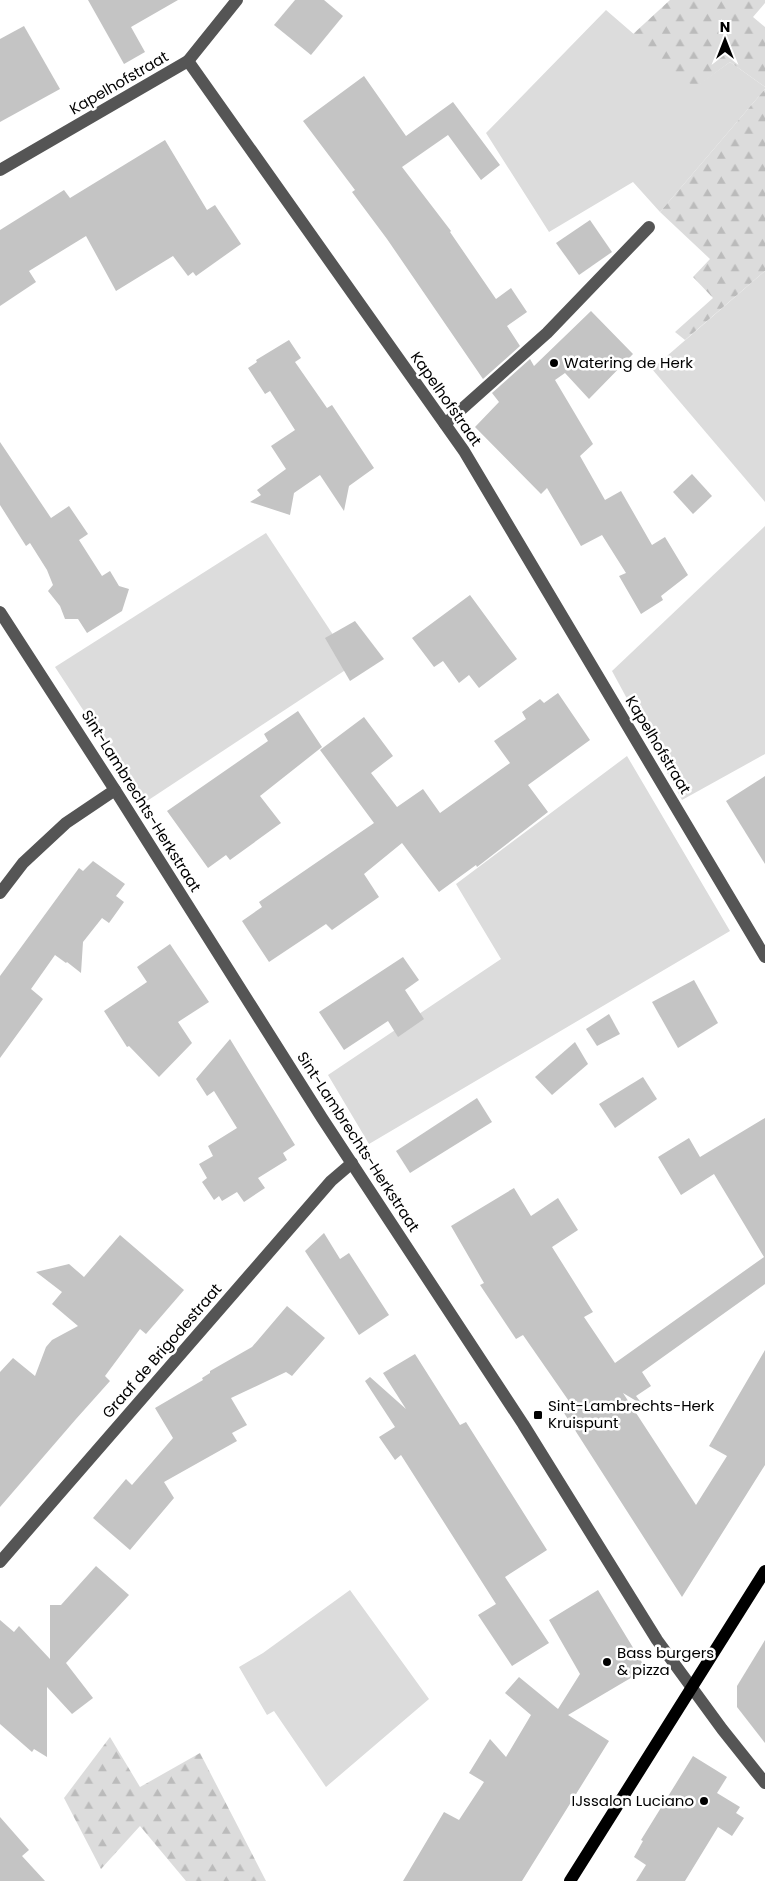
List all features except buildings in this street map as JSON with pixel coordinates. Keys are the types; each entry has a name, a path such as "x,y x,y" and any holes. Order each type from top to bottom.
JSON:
{"main road":[{"path":"570,1881 765,1571"}],"street":[{"path":"188,61 237,0"},
{"name":"Kapelhofstraat","path":"0,170 188,61 464,451 765,957"},
{"path":"445,424 547,333 649,227"},
{"name":"Sint-Lambrechts-Herkstraat","path":"0,612 352,1163 523,1424 658,1640 722,1729 765,1783"},
{"path":"0,893 23,863 66,823 115,790"},
{"name":"Graaf de Brigodestraat","path":"0,1562 331,1181 352,1163"}],"green space":[{"path":"670,0 765,0 765,3 753,17 765,27 765,87 730,62 695,88 632,35"},
{"path":"606,10 695,87 730,62 765,87 765,89 660,212 633,182 549,232 486,133"},
{"path":"765,89 765,271 685,340 675,332 713,298 693,277 710,259 660,212"},
{"path":"765,271 765,502 652,369"},
{"path":"765,526 765,754 682,800 612,671"},
{"path":"266,533 353,665 144,803 55,667"},
{"path":"627,756 730,931 369,1144 328,1075 501,959 456,884"},
{"path":"350,1590 429,1699 326,1787 274,1711 267,1715 239,1667 263,1653"},
{"path":"110,1737 140,1787 200,1753 266,1881 186,1881 140,1826 101,1869 64,1798"}],"place":[{"name":"Watering de Herk","path":"554,363"},
{"name":"Sint-Lambrechts-Herk Kruispunt","path":"538,1415"},
{"name":"Bass burgers & pizza","path":"607,1662"},
{"name":"IJssalon Luciano","path":"704,1801"}]}
